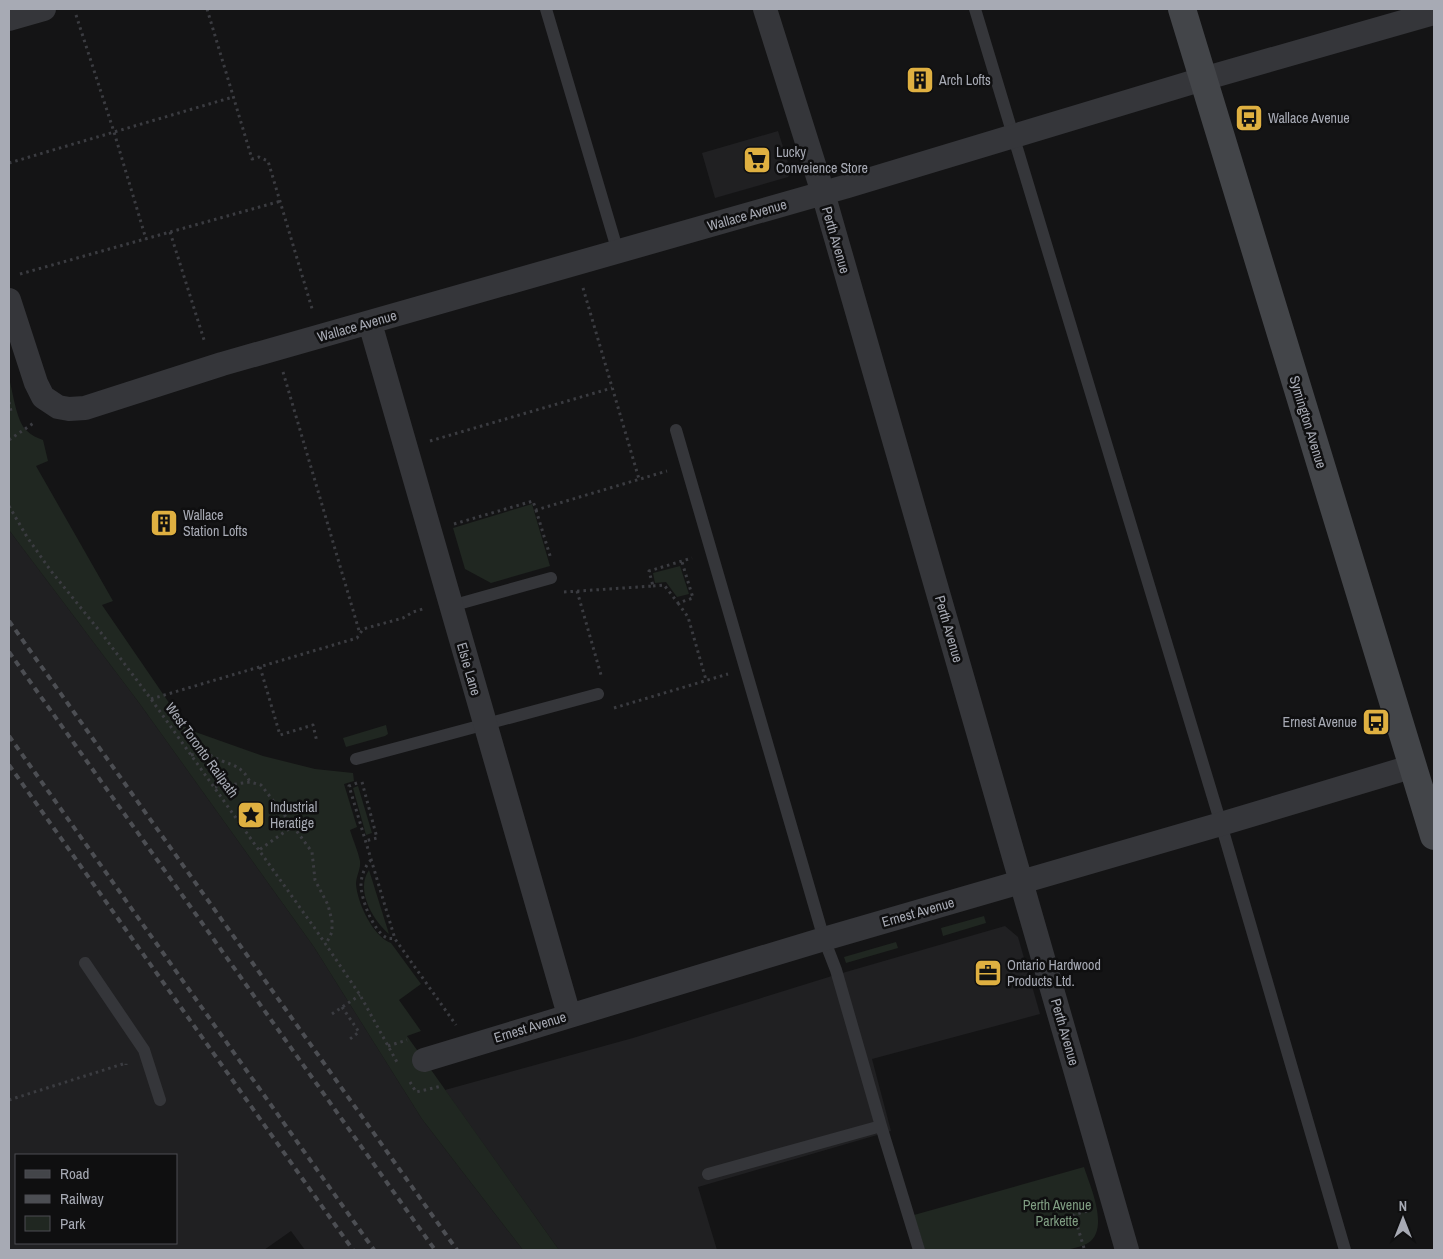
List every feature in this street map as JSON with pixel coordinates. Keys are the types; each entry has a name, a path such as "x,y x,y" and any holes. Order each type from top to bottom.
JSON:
{"street":[{"path":"9,19 44,9"},
{"name":"Perth Avenue","path":"765,9 822,193 1128,1250"},
{"name":"Symington Avenue","path":"1182,9 1434,836"},
{"name":"Wallace Avenue","path":"9,300 36,383 43,397 58,407 69,409 85,408 222,364 1014,137 1402,15 1434,12"},
{"name":"Elsie Lane","path":"370,323 441,606 486,725 569,1015"},
{"name":"Ernest Avenue","path":"424,1060 824,939 1414,766"}],"lane":[{"path":"546,9 618,252"},
{"path":"975,9 1221,824 1345,1250"},
{"path":"676,430 824,939 836,970 881,1126 920,1250"},
{"path":"441,606 551,578"},
{"path":"356,759 486,725 601,688"},
{"path":"85,963 144,1050 160,1100"},
{"path":"708,1174 881,1126"}],"path":[{"path":"207,9 252,159 260,156 268,161 314,313"},
{"path":"76,15 146,239"},
{"path":"9,163 233,97"},
{"path":"20,274 281,201"},
{"path":"170,232 205,344"},
{"path":"575,264 639,479"},
{"path":"282,367 360,634"},
{"path":"424,443 612,388"},
{"path":"9,402 11,411 9,412"},
{"path":"536,510 686,465"},
{"path":"448,526 533,501 552,565"},
{"name":"West Toronto Railpath","path":"9,506 27,538 151,699 326,944 360,995 399,1066"},
{"path":"653,586 649,571 712,552"},
{"path":"678,602 693,598 682,562"},
{"path":"560,592 664,585 688,617 706,680"},
{"path":"577,591 601,688"},
{"path":"151,699 357,638 363,629 441,606"},
{"path":"260,667 280,734 313,726 317,742"},
{"path":"610,709 744,668"},
{"path":"191,755 210,754 220,760 240,767 250,782"},
{"path":"214,787 250,782 261,785 312,852 315,880 328,905 332,921 332,932 326,944"},
{"path":"362,782 377,838 365,841"},
{"path":"357,783 349,786 395,939 456,1026"},
{"path":"259,850 293,826"},
{"path":"371,860 365,866 361,884 363,898 369,915 378,930 387,938 395,939"},
{"path":"332,1014 360,995"},
{"path":"342,1007 359,1032 350,1039"},
{"path":"388,1046 410,1039"},
{"path":"9,1100 126,1063 129,1071"},
{"path":"1084,1248 1074,1215 1092,1210"}],"shaded area":[{"path":"778,131 791,172 788,177 715,198 702,153"},
{"path":"9,530 140,704 314,947 422,1119 523,1250 305,1250 291,1231 264,1250 9,1250"},
{"path":"1005,926 1018,937 1040,1014 872,1059 891,1131 698,1187 717,1250 559,1250 445,1090 633,1038 832,976"}],"green space":[{"path":"9,378 20,420 26,430 43,440 48,461 36,466 113,601 102,605 187,729 263,756 315,769 353,773 354,781 344,784 357,827 350,830 360,861 356,884 359,900 372,926 378,934 391,943 421,984 399,1000 421,1031 407,1036 559,1250 523,1250 422,1119 314,947 140,704 9,530"},
{"path":"532,504 550,566 491,583 465,569 453,528"},
{"path":"680,566 689,594 677,597 666,582 655,583 653,573"},
{"path":"386,725 388,734 385,736 346,747 343,738"},
{"path":"358,786 372,833 366,835 353,788"},
{"path":"369,870 389,934 372,913 365,895 365,878"},
{"path":"984,916 986,923 943,936 941,928"},
{"path":"896,942 898,948 846,963 844,957"},
{"name":"Perth Avenue Parkette","path":"1084,1167 1094,1196 1098,1218 1098,1228 1088,1243 1066,1250 925,1250 914,1215"}],"railway":[{"path":"9,621 457,1250"},
{"path":"9,652 435,1250"},
{"path":"9,736 374,1250"},
{"path":"9,765 353,1250"}],"place":[{"name":"Arch Lofts","path":"920,80"},
{"name":"Wallace Avenue","path":"1249,118"},
{"name":"Lucky Conveience Store","path":"757,160"},
{"name":"Wallace Station Lofts","path":"164,523"},
{"name":"Ernest Avenue","path":"1376,722"},
{"name":"Industrial Heratige","path":"251,815"},
{"name":"Ontario Hardwood Products Ltd.","path":"988,973"}]}
